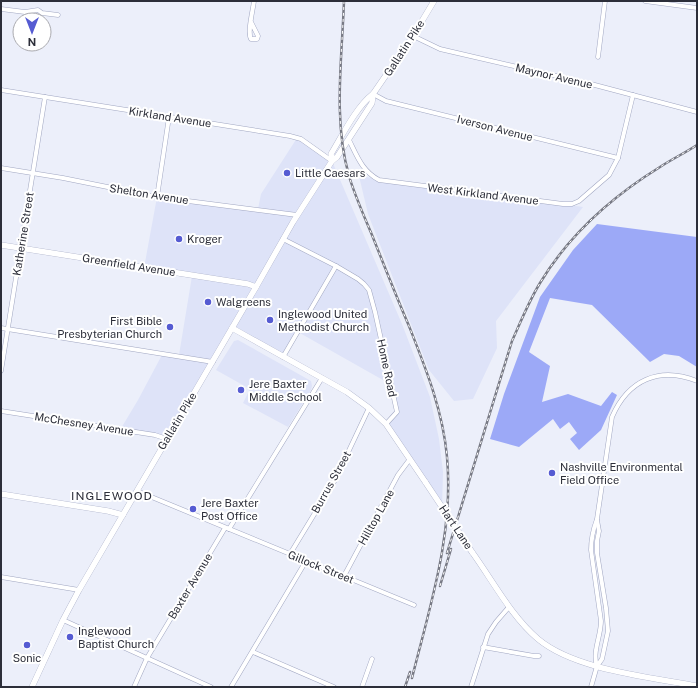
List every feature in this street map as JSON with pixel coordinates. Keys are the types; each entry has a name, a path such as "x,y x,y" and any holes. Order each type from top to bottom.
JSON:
{"main road":[{"name":"Gallatin Pike","path":"332,161 331,154 343,134 365,100 373,94 413,36 434,1"},
{"name":"Gallatin Pike","path":"32,687 63,620 79,590 213,362 297,215 332,161 337,157 349,140 372,103 373,94"},
{"name":"Greenfield Avenue","path":"1,245 248,284 256,287"},
{"name":"Hart Lane","path":"232,328 347,392 369,408 386,424 509,607 539,639 562,654 597,666 697,686"},
{"path":"1,494 108,511 123,515"}],"street":[{"path":"251,22 254,1"},
{"path":"598,57 605,1"},
{"path":"645,1 697,8"},
{"path":"1,9 25,12 38,10 42,13 58,15"},
{"name":"Maynor Avenue","path":"413,36 440,49 591,84 697,112"},
{"name":"Kirkland Avenue","path":"1,90 290,136 301,139 332,161"},
{"name":"Iverson Avenue","path":"373,94 386,101 618,158"},
{"name":"West Kirkland Avenue","path":"349,140 360,164 371,176 378,180 572,204 579,201 609,175 618,158 633,95"},
{"name":"Katherine Street","path":"1,371 45,97"},
{"path":"157,196 169,117"},
{"name":"Shelton Avenue","path":"1,168 157,196 297,215"},
{"name":"Home Road","path":"283,240 336,266 364,284 369,290 397,412 386,424"},
{"path":"283,357 336,266"},
{"path":"1,328 213,362"},
{"path":"597,666 594,658 601,631 601,621 590,550 592,530 597,519 610,428 617,406 625,395 635,386 658,376 670,374 697,381"},
{"name":"Baxter Avenue","path":"134,687 147,658 322,378"},
{"name":"Burrus Street","path":"290,554 335,480 369,408"},
{"name":"McChesney Avenue","path":"1,411 167,438"},
{"name":"Hilltop Lane","path":"344,576 398,475 410,459"},
{"name":"Gillock Street","path":"137,491 414,605"},
{"path":"591,687 597,666 602,659 608,631 606,608 597,553 599,531 597,519"},
{"path":"231,687 306,561"},
{"path":"1,577 79,590"},
{"path":"472,687 488,634 509,607"},
{"path":"63,620 211,687"},
{"path":"483,647 539,656"},
{"path":"253,652 334,687"},
{"path":"362,687 372,659"}],"shaded area":[{"path":"297,138 332,161 402,324 430,397 439,439 443,472 442,508 386,424 397,412 390,384 298,332 283,357 232,329 167,439 120,430 163,353 179,355 192,276 144,268 157,197 258,209 261,194"},
{"path":"359,176 583,207 496,321 497,348 473,399 454,401 429,370 368,214"},
{"path":"597,224 697,237 697,367 679,356 664,354 650,362 592,305 550,298 529,352 550,366 542,402 568,394 601,406 612,392 617,395 601,430 579,450 570,439 577,433 569,422 560,429 553,419 519,447 490,439 504,394 540,297 573,250"},
{"path":"238,340 311,381 311,390 288,427 243,403 250,389 216,370 234,341"}],"railway":[{"path":"344,1 340,67 340,111 344,155 349,176 357,198 409,326 433,390 442,423 447,457 448,485 444,541 433,596 412,678"},
{"path":"447,553 512,341 540,283 564,249 593,218 643,178 697,145"},
{"path":"440,586 451,549"},
{"path":"405,687 410,672"}],"place":[{"name":"Little Caesars","path":"287,173"},
{"name":"Kroger","path":"179,239"},
{"name":"Walgreens","path":"208,302"},
{"name":"Inglewood United Methodist Church","path":"270,320"},
{"name":"First Bible Presbyterian Church","path":"170,327"},
{"name":"Jere Baxter Middle School","path":"241,390"},
{"name":"Nashville Environmental Field Office","path":"552,473"},
{"name":"Jere Baxter Post Office","path":"193,509"},
{"name":"Inglewood Baptist Church","path":"70,637"},
{"name":"Sonic","path":"27,645"}],"district":[{"name":"INGLEWOOD","path":"112,496"}]}
